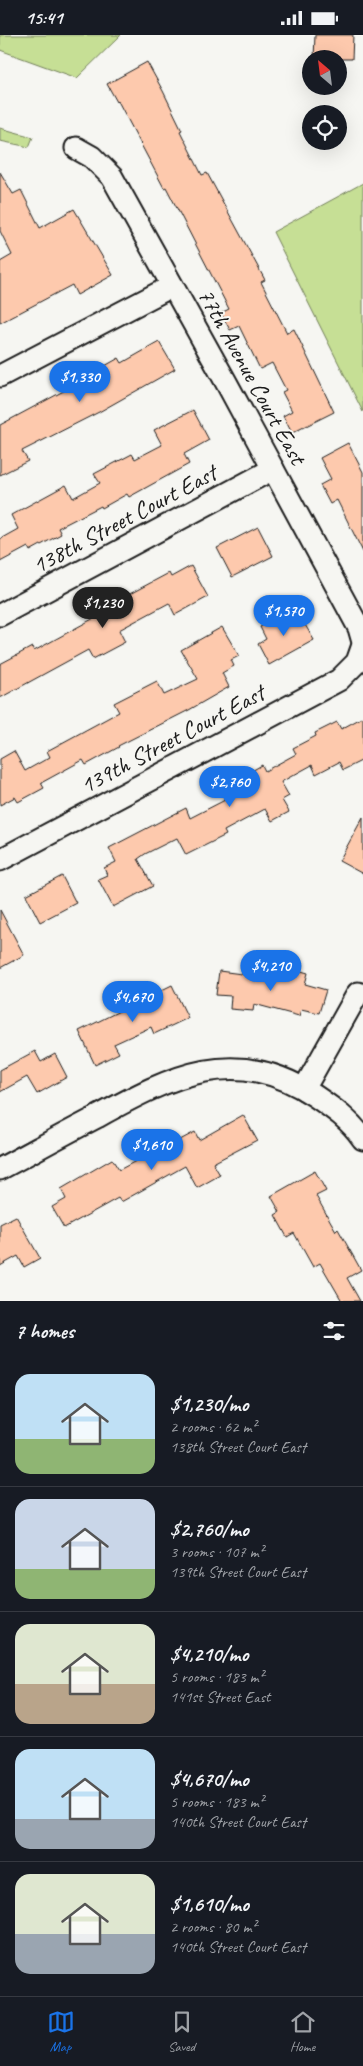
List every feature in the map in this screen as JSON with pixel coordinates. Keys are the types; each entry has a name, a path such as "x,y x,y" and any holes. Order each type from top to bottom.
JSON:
{"street":[{"name":"77th Avenue Court East","path":"76,148 92,157 112,177 359,628 362,647"},
{"path":"0,376 172,285"},
{"name":"138th Street Court East","path":"0,615 273,469"},
{"name":"139th Street Court East","path":"0,861 339,679 350,671 362,647"},
{"path":"304,1089 358,993"},
{"path":"0,1169 149,1088 191,1073 217,1069 266,1072 304,1089 339,1113 354,1126 363,1139"}],"green space":[{"path":"0,35 121,35 77,78 0,50"},
{"path":"0,128 33,137 29,147 0,141"},
{"path":"363,183 363,412 273,232"}],"building":[{"path":"315,35 353,35 352,59 348,59 348,50 314,50"},
{"path":"147,62 182,130 180,131 202,175 207,173 265,280 261,282 287,333 294,329 334,412 292,433 283,416 292,411 282,392 286,390 272,363 260,369 239,326 230,330 221,313 229,309 166,187 164,188 107,84"},
{"path":"0,172 13,194 21,190 40,228 74,209 113,275 77,295 72,285 0,323 0,262 12,255 0,231"},
{"path":"159,342 175,369 99,412 22,451 28,461 0,475 0,425 88,378 87,376 119,358 122,363"},
{"path":"193,410 209,440 184,454 189,464 129,497 127,494 102,508 101,506 58,528 61,534 30,551 28,547 0,562 0,539 18,529 11,515 66,485 73,498 100,483 94,474 132,454 135,459 162,445 154,430"},
{"path":"348,443 363,472 363,552 337,500 330,504 320,485 331,479 320,458"},
{"path":"258,527 273,556 232,577 217,548"},
{"path":"191,566 208,597 175,615 169,603 119,630 125,642 93,659 88,650 0,698 0,664 32,647 34,651 96,617 94,613 169,573 171,577"},
{"path":"290,610 296,621 301,618 314,640 269,665 258,644 266,639 260,627"},
{"path":"222,627 239,656 231,660 234,666 222,673 229,687 86,765 83,760 41,783 44,788 18,802 15,797 0,805 0,759 14,751 25,771 50,757 47,751 119,712 114,703 157,681 164,695 198,679 181,650"},
{"path":"363,717 363,760 343,770 339,762 316,774 312,765 281,782 289,796 282,800 289,812 272,821 265,809 224,831 226,835 186,855 177,838 145,854 138,859 153,886 113,907 98,879 107,875 104,868 116,862 109,848 186,808 190,818 225,800 224,798 233,794 230,789 245,781 243,776 262,765 265,771 296,754 293,748 316,736 315,733 337,722 341,729"},
{"path":"363,817 363,874 339,861"},
{"path":"62,876 76,903 40,922 26,895"},
{"path":"0,910 24,955 0,968"},
{"path":"284,966 308,973 305,984 326,990 319,1013 301,1009 299,1016 254,1004 253,1011 230,1009 231,996 216,995 219,971 280,979"},
{"path":"172,985 188,1018 154,1034 151,1027 114,1044 119,1053 95,1065 79,1031"},
{"path":"35,1051 41,1062 55,1054 67,1077 37,1094 27,1077 0,1092 0,1070"},
{"path":"243,1115 257,1140 213,1163 220,1175 197,1188 185,1166 121,1202 118,1198 64,1228 52,1207 66,1199 61,1189 112,1159 119,1170 195,1132 199,1140"},
{"path":"315,1171 326,1191 316,1196 336,1231 338,1229 361,1270 347,1278 360,1301 342,1301 320,1263 313,1267 294,1233 287,1237 275,1215 280,1212 271,1196"},
{"path":"16,1216 40,1258 24,1267 18,1256 0,1266 0,1224"}]}
